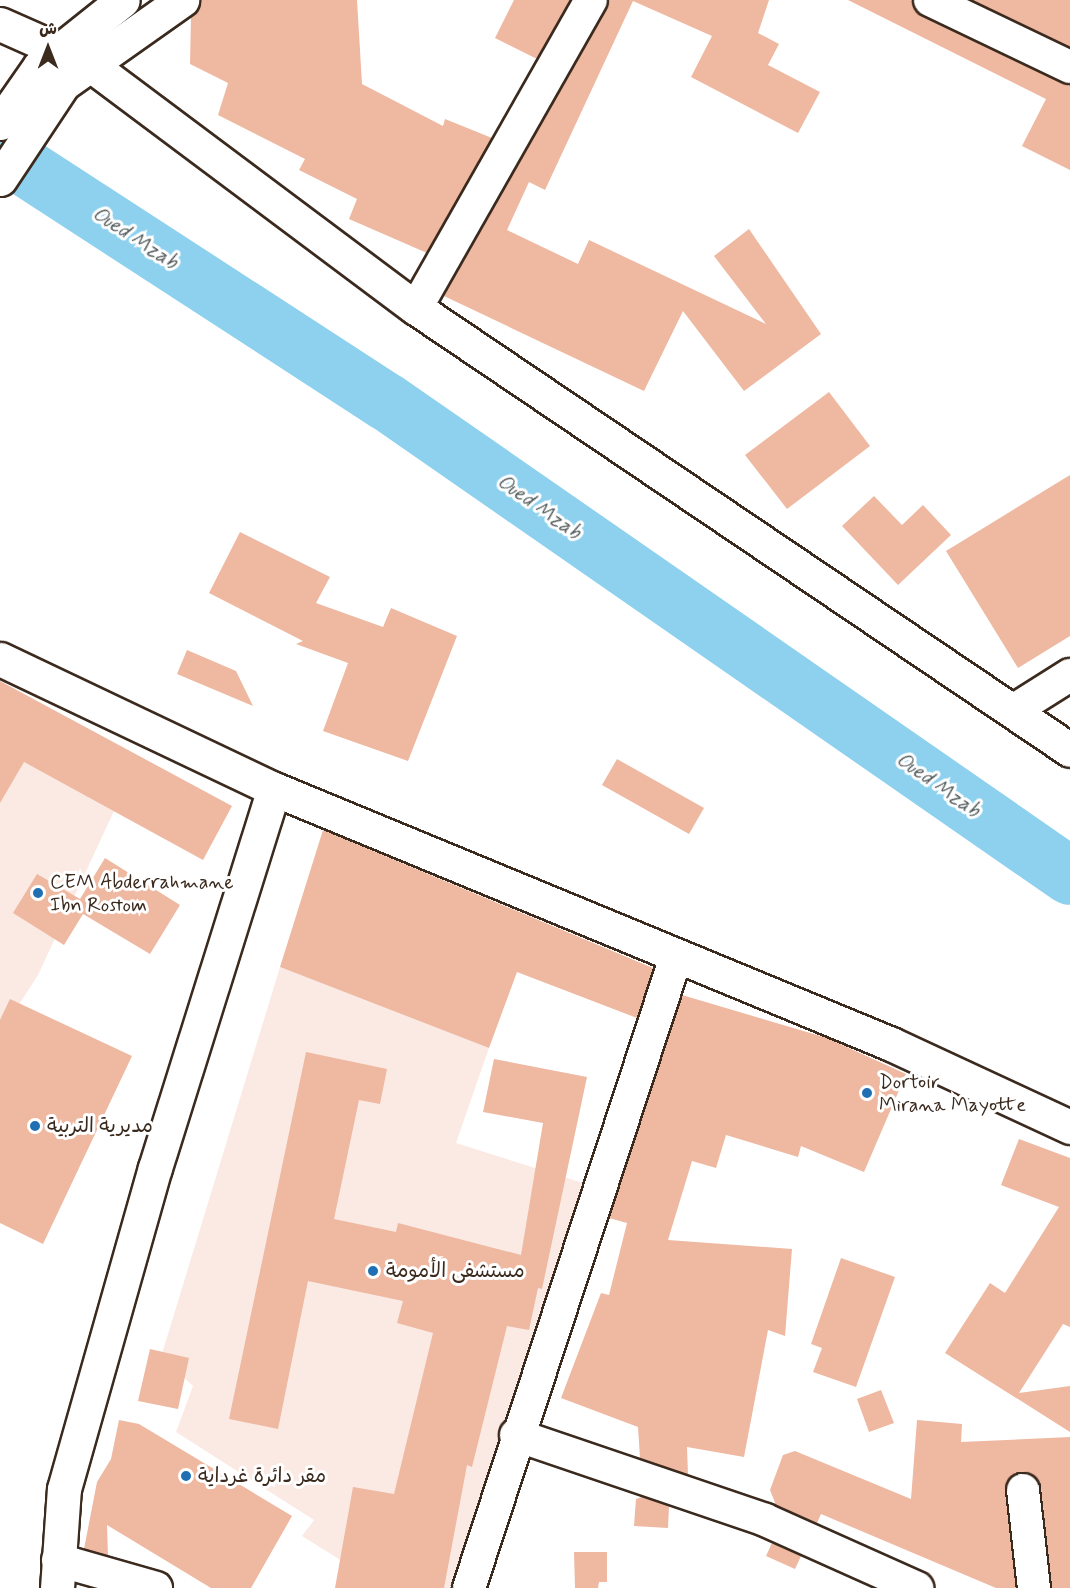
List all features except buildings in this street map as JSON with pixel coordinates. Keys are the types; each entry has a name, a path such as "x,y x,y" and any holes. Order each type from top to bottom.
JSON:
{"main road":[{"path":"0,123 53,67 123,0"},
{"path":"0,24 53,67 88,63 182,0"},
{"path":"88,63 416,308 1016,709 1070,750"},
{"path":"0,180 53,67"},
{"path":"0,659 274,789 891,1044 1070,1128"},
{"path":"58,1574 64,1489 155,1168 274,789"}],"street":[{"path":"416,308 591,0"},
{"path":"930,0 1070,67"},
{"path":"1016,709 1070,675"},
{"path":"469,1588 516,1435 676,957"},
{"path":"516,1435 765,1520 917,1588"},
{"path":"1023,1490 1034,1588"},
{"path":"58,1574 156,1588"}],"shaded area":[{"name":"CEM Abderrahmane Ibn Rostom","path":"0,749 114,811 38,975 0,1034"},
{"name":"مستشفى الأمومة","path":"280,967 489,1048 456,1143 589,1185 453,1588 385,1588 302,1536 314,1520 176,1432 193,1386 161,1357"}],"waterway":[{"name":"Oued Mzab","path":"0,151 387,402 1070,876"}],"place":[{"name":"CEM Abderrahmane Ibn Rostom","path":"38,893"},
{"name":"Dortoir Mirana Mayotte","path":"867,1093"},
{"name":"مديرية التربية","path":"35,1126"},
{"name":"مستشفى الأمومة","path":"373,1271"},
{"name":"مقر دائرة غرداية","path":"186,1476"}]}
